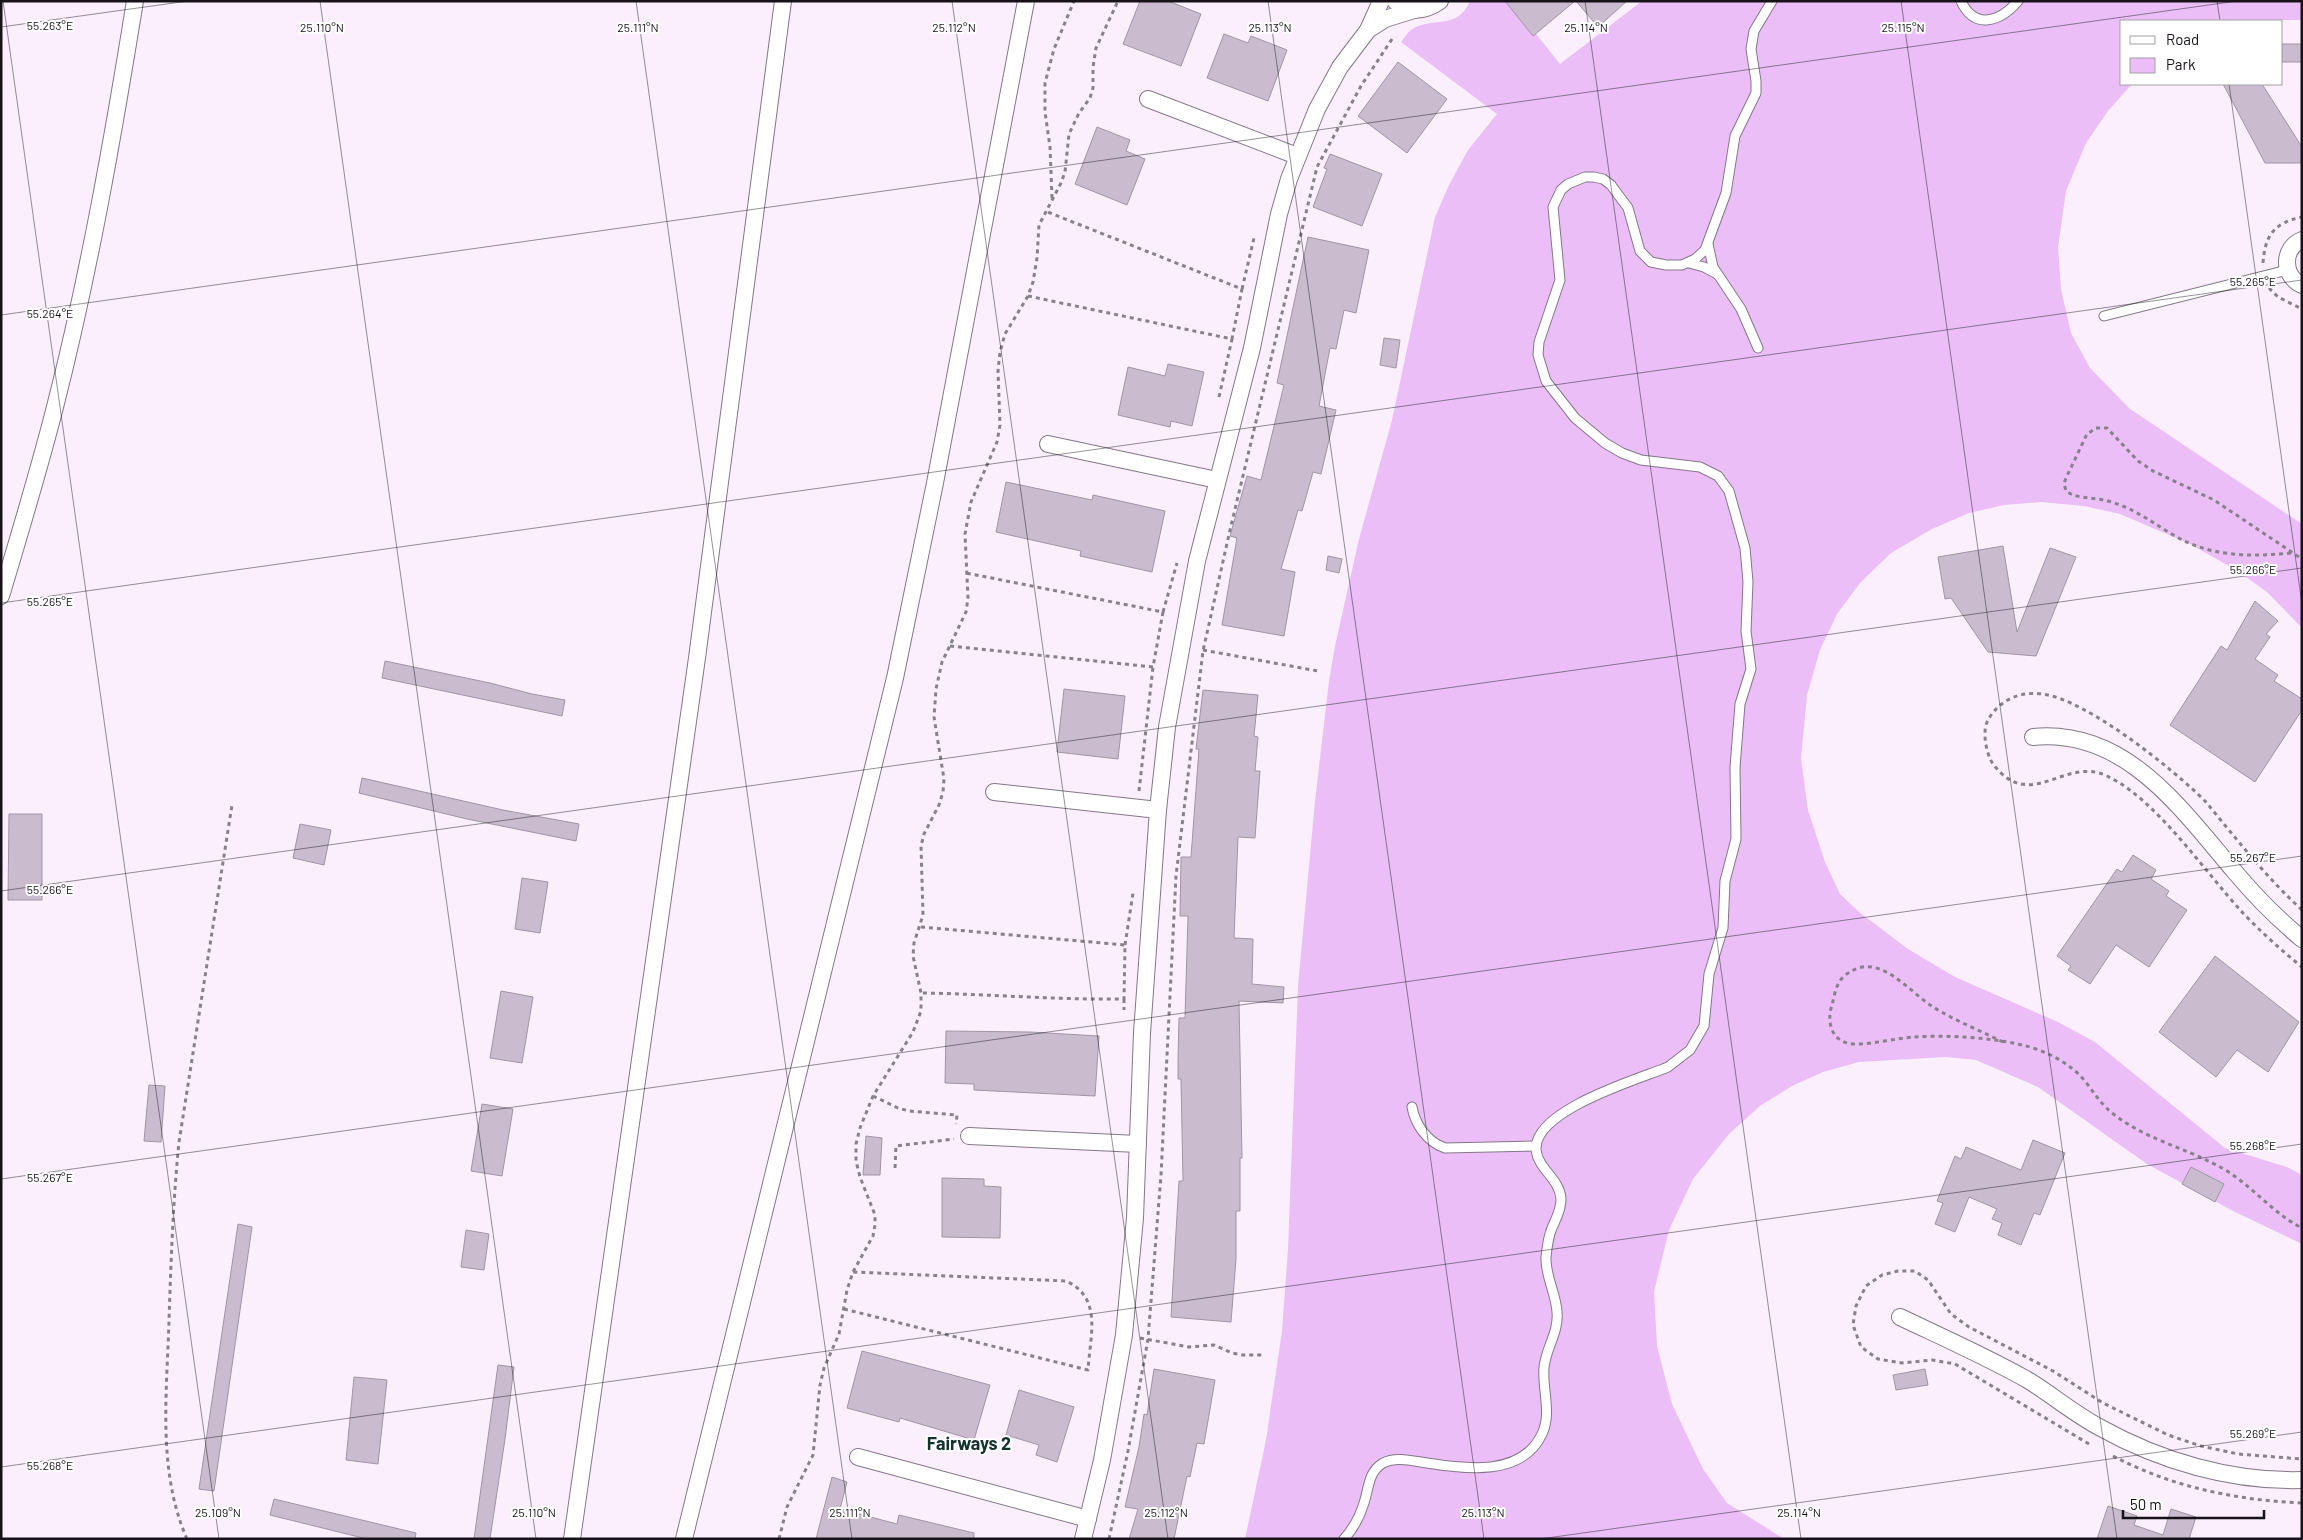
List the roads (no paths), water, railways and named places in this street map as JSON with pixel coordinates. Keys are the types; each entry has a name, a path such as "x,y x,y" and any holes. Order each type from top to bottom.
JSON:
{"street":[{"path":"1,596 39,467 72,335 120,91 135,1"},
{"path":"572,1539 697,658 783,1"},
{"path":"684,1539 895,678 935,483 1026,1"},
{"path":"1083,1539 1102,1460 1124,1335 1130,1279 1142,1033 1158,810 1167,727 1196,562 1252,348 1279,214 1297,156 1328,88 1368,30 1381,1"},
{"path":"1368,30 1405,8 1424,10 1440,1"},
{"path":"1148,100 1297,156"},
{"path":"2302,240 2292,246 2288,254 2287,270 2291,277 2302,285"},
{"path":"1048,444 1217,480"},
{"path":"2033,737 2060,736 2086,741 2118,756 2137,768 2170,797 2255,894 2302,940"},
{"path":"994,792 1158,810"},
{"path":"969,1136 1138,1144"},
{"path":"1900,1317 2001,1365 2028,1380 2097,1426 2134,1445 2173,1460 2213,1471 2254,1478 2302,1480"},
{"path":"858,1457 1088,1519"}],"lane":[{"path":"1689,262 1701,255 1708,244 1726,193 1736,136 1756,93 1751,49 1754,31 1772,1"},
{"path":"1961,1 1968,12 1984,20 2002,17 2018,1"},
{"path":"1344,1539 1360,1514 1371,1475 1381,1464 1387,1461 1402,1460 1459,1467 1498,1467 1512,1463 1524,1456 1542,1434 1546,1421 1547,1406 1544,1368 1556,1327 1557,1315 1546,1260 1547,1244 1559,1214 1561,1196 1554,1179 1540,1160 1536,1146 1541,1133 1572,1107 1594,1095 1668,1067 1680,1060 1690,1050 1704,1026 1708,981 1722,934 1725,881 1736,839 1734,767 1740,704 1751,669 1746,631 1748,582 1746,556 1733,501 1724,483 1709,470 1700,467 1641,460 1622,453 1589,432 1575,418 1546,381 1538,355 1543,328 1560,280 1553,216 1556,198 1568,184 1576,180 1585,177 1603,179 1618,192 1628,208 1638,244 1645,257 1658,265 1689,262 1717,274"},
{"path":"1708,244 1711,260 1717,274 1741,309 1758,348"},
{"path":"2104,316 2287,270"},
{"path":"1412,1107 1414,1116 1422,1131 1435,1144 1445,1148 1536,1146"}],"district":[{"name":"Fairways 2","path":"969,1443"}]}
